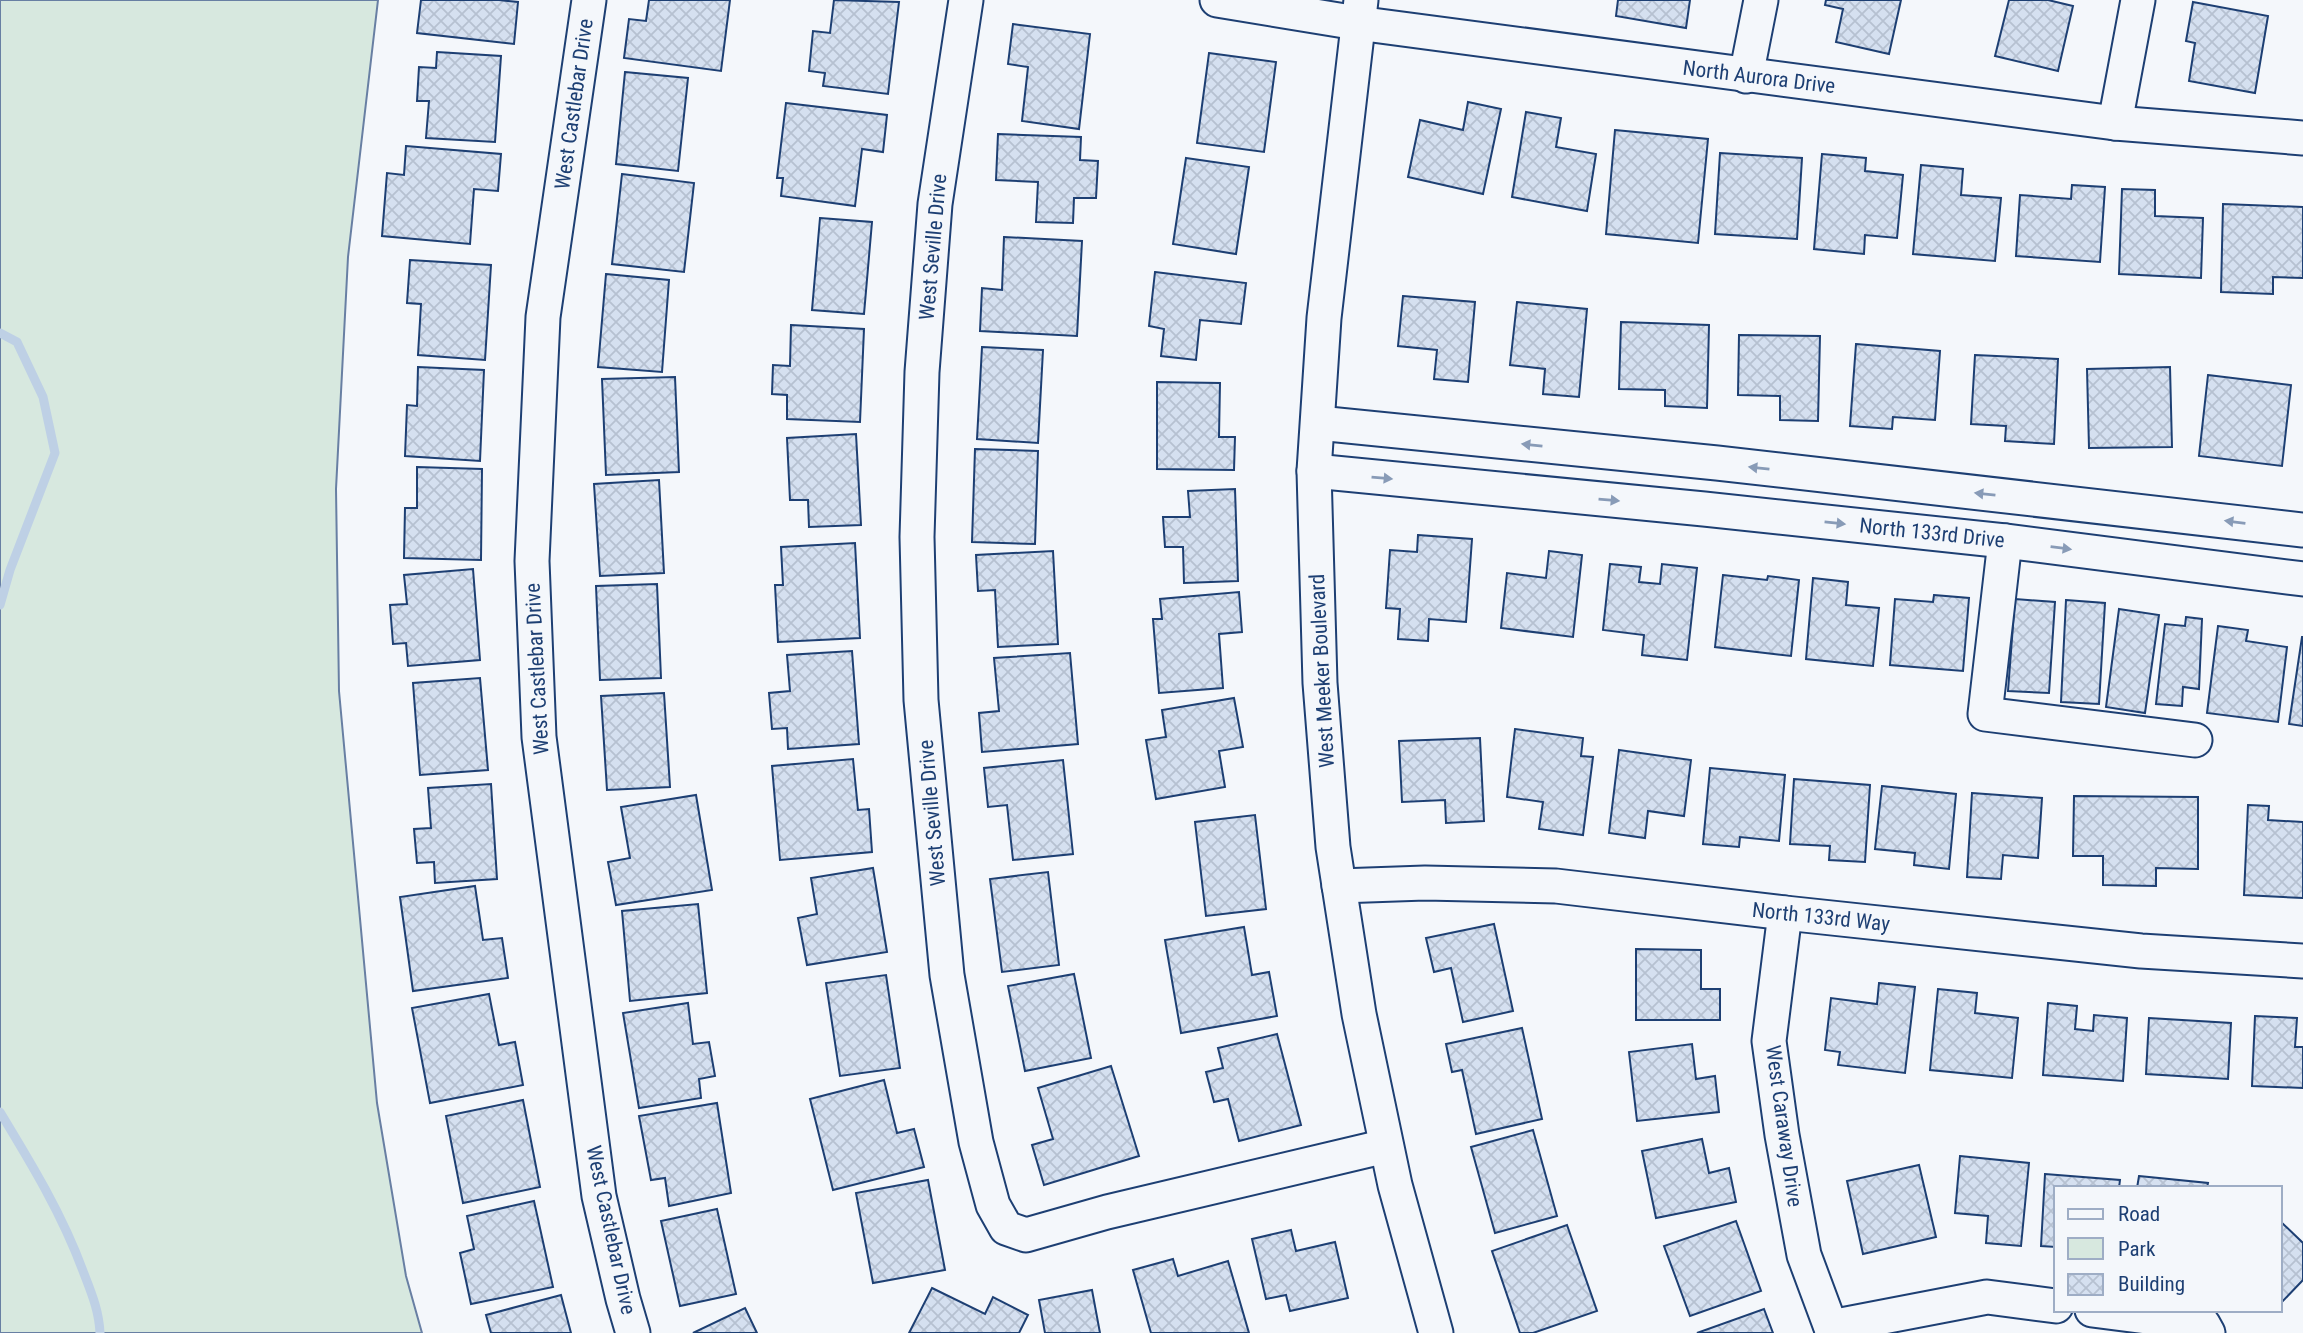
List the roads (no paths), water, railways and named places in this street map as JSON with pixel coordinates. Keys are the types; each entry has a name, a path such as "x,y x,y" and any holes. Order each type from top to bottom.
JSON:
{"street":[{"name":"West Castlebar Drive","path":"589,0 543,317 531,561 539,737 588,1115 599,1196 633,1333"},
{"name":"West Seville Drive","path":"966,0 935,204 922,372 917,537 921,700 947,975 976,1142 993,1205 1006,1228 1026,1235 1107,1212 1386,1146"},
{"name":"North Aurora Drive","path":"1217,0 1359,12 1745,76 2115,123 2303,138"},
{"path":"1745,76 1761,0"},
{"path":"2115,123 2138,0"},
{"name":"West Meeker Boulevard","path":"1359,12 1324,318 1314,471 1320,683 1333,847 1359,1014 1386,1146 1436,1333"},
{"path":"1318,423 1717,463 2303,530"},
{"path":"1704,509 1717,463"},
{"name":"North 133rd Drive","path":"1314,471 2005,541 2303,579"},
{"path":"2160,561 2169,515"},
{"path":"2005,541 1985,714 2195,740"},
{"name":"North 133rd Way","path":"1339,886 1425,883 1556,886 1785,914 2141,951 2303,961"},
{"name":"West Caraway Drive","path":"1785,914 1769,1041 1782,1135 1804,1255 1832,1330"},
{"path":"1832,1330 1987,1297 2054,1306"},
{"path":"2108,1312 2203,1324 2208,1333"}],"waterway":[{"path":"0,333 17,342 43,397 55,453 10,570 0,605"},
{"path":"0,1112 66,1229 94,1301 100,1333"}]}
